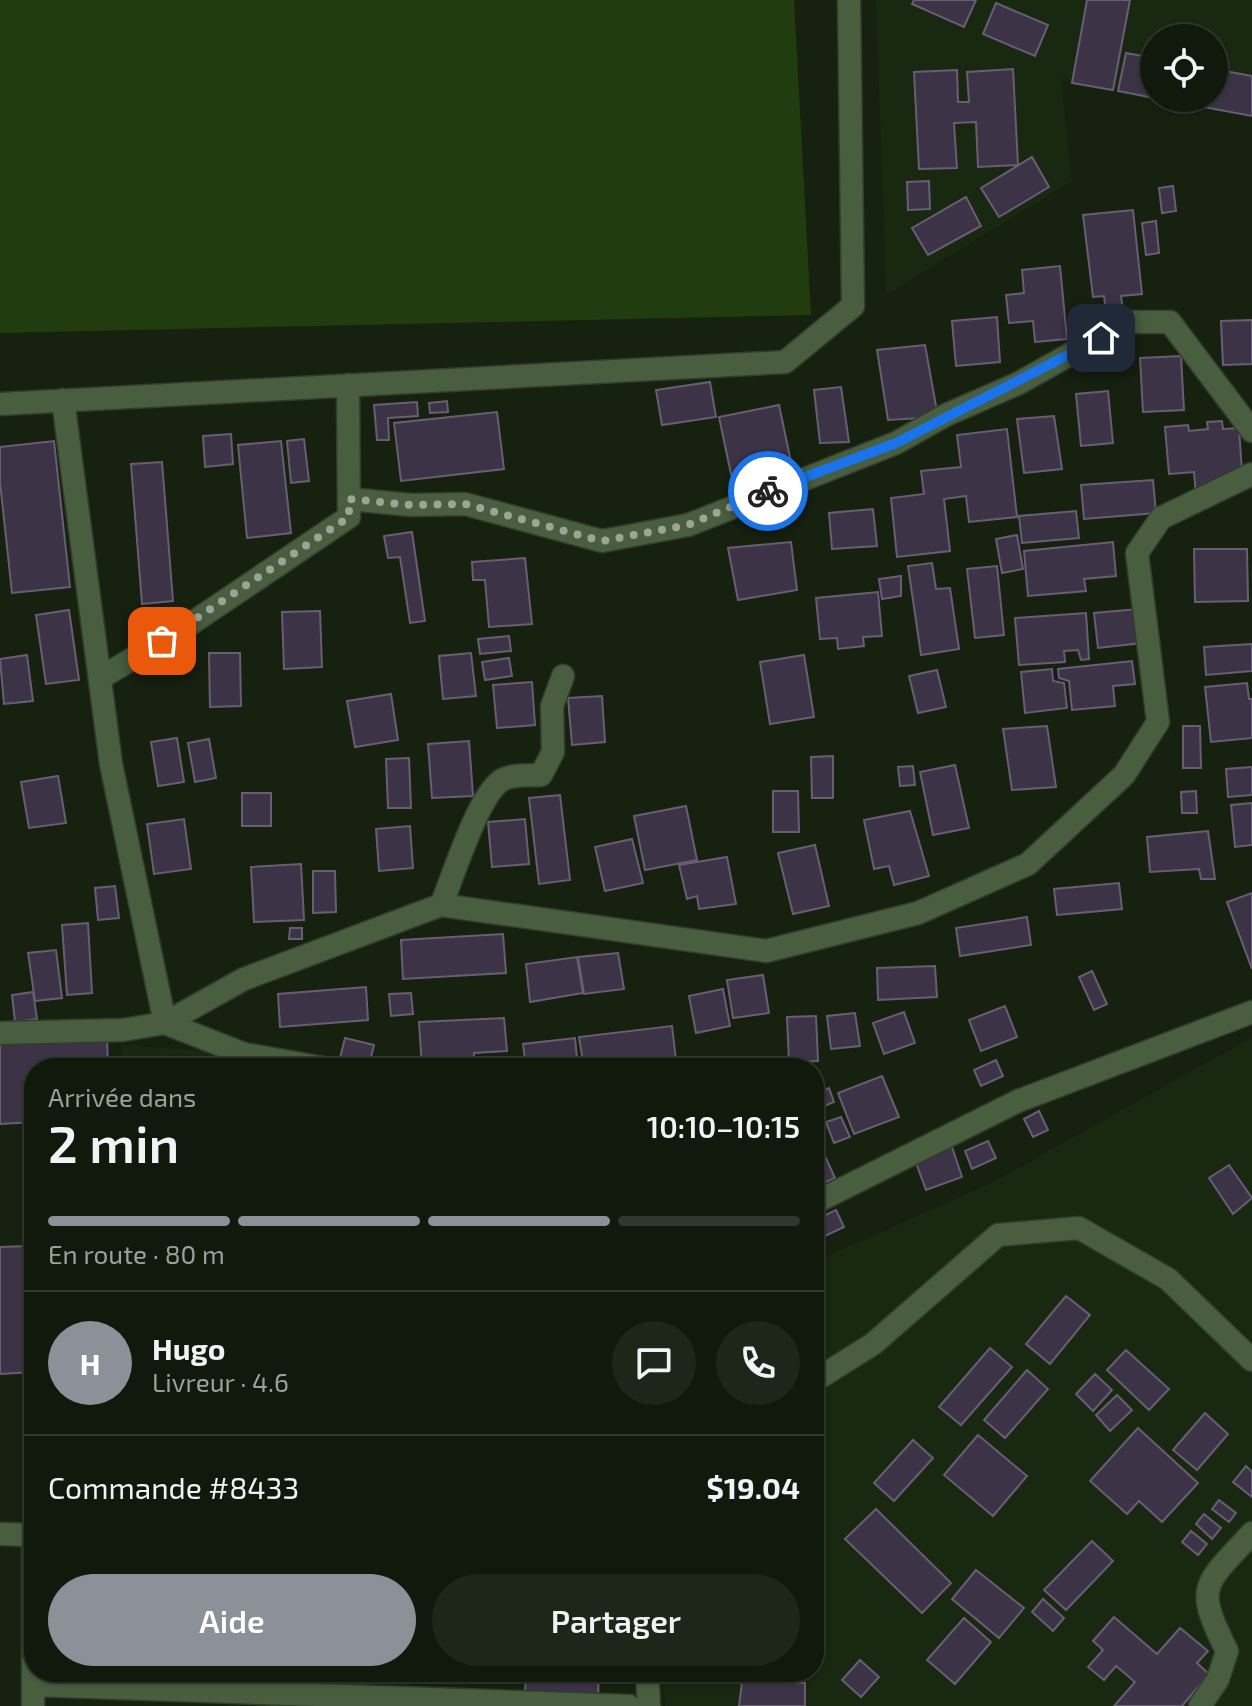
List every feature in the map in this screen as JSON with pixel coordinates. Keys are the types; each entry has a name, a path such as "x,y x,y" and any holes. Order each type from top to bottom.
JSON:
{"street":[{"path":"0,404 785,362 853,306 849,0"},
{"path":"349,499 411,505 465,504 602,541 688,525 896,443 946,415 1019,383 1128,322 1151,320 1170,322 1252,431"},
{"path":"100,678 183,629 349,517 348,385"},
{"path":"63,400 111,764 165,1023"},
{"path":"0,1033 123,1030 165,1023 244,979 441,905 766,951 918,913 1028,864 1124,775 1158,722 1137,553 1161,518 1252,474"},
{"path":"441,905 474,819 493,786 506,777 541,775 553,752 552,706 563,676"},
{"path":"824,1198 1018,1101 1252,1012"},
{"path":"165,1023 244,1054 267,1058"},
{"path":"824,1375 873,1344 998,1235 1079,1228 1168,1279 1252,1360"},
{"path":"1200,1706 1218,1679 1227,1651 1207,1612 1209,1581 1252,1533"},
{"path":"0,1534 24,1535"},
{"path":"33,1696 128,1682"},
{"path":"179,1682 629,1706"},
{"path":"648,1682 649,1706"}],"shaded area":[{"path":"876,0 1252,0 1252,112 1228,103 1228,24 1140,24 1140,93 1061,79 1072,181 886,295"},
{"path":"1252,1037 1252,1706 665,1706 664,1682 824,1682 824,1258 995,1181"},
{"path":"122,1045 233,1053 234,1058 122,1058"}],"green space":[{"path":"0,0 794,0 811,315 0,333"}],"building":[{"path":"914,0 976,0 964,27 912,4"},
{"path":"1087,0 1130,0 1113,90 1072,83"},
{"path":"996,3 1048,25 1035,56 983,34"},
{"path":"1126,53 1140,56 1140,95 1118,91"},
{"path":"1013,69 1018,165 978,167 976,122 954,123 957,168 919,169 914,72 957,70 958,102 969,102 967,72"},
{"path":"1228,72 1252,76 1252,116 1228,112"},
{"path":"1032,157 1049,187 999,217 981,188"},
{"path":"929,181 930,209 908,210 907,182"},
{"path":"1173,186 1176,211 1162,213 1159,188"},
{"path":"966,197 981,226 928,255 912,228"},
{"path":"1133,210 1142,294 1121,296 1123,311 1106,313 1104,296 1093,297 1083,215"},
{"path":"1156,221 1159,253 1146,255 1142,223"},
{"path":"1060,266 1067,339 1035,342 1033,321 1009,323 1006,295 1024,293 1022,270"},
{"path":"997,317 1000,362 956,366 952,321"},
{"path":"1252,320 1252,364 1223,365 1221,321"},
{"path":"925,345 938,417 888,420 877,350"},
{"path":"1181,356 1184,410 1143,412 1140,358"},
{"path":"710,382 716,417 662,425 656,390"},
{"path":"841,387 849,442 820,443 814,390"},
{"path":"1108,391 1113,443 1081,446 1076,394"},
{"path":"447,401 448,412 430,413 429,403"},
{"path":"417,402 418,416 388,418 389,440 377,440 374,405"},
{"path":"779,405 794,476 746,485 743,472 731,474 719,417"},
{"path":"497,412 504,469 401,481 394,423"},
{"path":"1054,416 1062,469 1024,473 1017,419"},
{"path":"1222,421 1223,429 1239,428 1242,472 1196,495 1194,472 1169,474 1165,427 1188,425 1189,431 1208,429 1207,422"},
{"path":"1007,429 1017,517 969,522 966,496 944,499 950,551 897,557 891,498 924,494 921,471 961,467 957,435"},
{"path":"231,434 233,464 205,467 203,436"},
{"path":"304,439 309,481 291,483 287,441"},
{"path":"54,441 70,587 12,593 0,482 0,447"},
{"path":"281,441 291,533 247,538 238,445"},
{"path":"162,462 173,601 142,604 131,464"},
{"path":"1153,480 1156,513 1084,519 1081,485"},
{"path":"873,509 877,546 832,549 829,513"},
{"path":"1076,511 1079,538 1022,543 1019,516"},
{"path":"412,532 425,621 410,623 400,557 388,558 384,536"},
{"path":"1017,535 1023,569 1002,573 996,539"},
{"path":"791,542 797,590 738,600 728,548"},
{"path":"1113,542 1116,576 1084,579 1086,591 1028,596 1024,551"},
{"path":"1194,549 1247,549 1248,601 1195,602"},
{"path":"525,558 532,624 489,627 485,580 473,580 472,562"},
{"path":"932,563 936,589 950,588 959,649 921,655 908,566"},
{"path":"997,566 1004,635 975,638 967,569"},
{"path":"901,576 901,596 882,599 879,579"},
{"path":"878,592 882,636 863,637 864,646 838,649 837,638 820,639 816,598"},
{"path":"1138,609 1142,643 1098,648 1094,613"},
{"path":"69,610 79,680 46,684 36,615"},
{"path":"320,611 322,667 284,669 282,612"},
{"path":"1086,613 1089,659 1081,660 1078,650 1064,651 1065,662 1019,665 1015,618"},
{"path":"509,636 511,651 480,654 478,639"},
{"path":"1252,644 1252,671 1206,675 1204,647"},
{"path":"209,653 240,653 241,706 210,707"},
{"path":"471,653 476,696 443,699 439,656"},
{"path":"27,655 33,701 4,704 0,659"},
{"path":"804,655 814,717 770,724 760,662"},
{"path":"509,658 512,676 485,680 482,662"},
{"path":"1132,661 1135,684 1113,686 1115,706 1072,710 1069,681 1059,678 1058,669"},
{"path":"1052,669 1053,681 1064,683 1067,708 1025,713 1021,672"},
{"path":"937,670 946,707 918,713 909,676"},
{"path":"532,682 535,725 497,728 493,685"},
{"path":"1247,683 1249,699 1252,699 1252,738 1211,742 1205,687"},
{"path":"391,694 398,740 355,747 347,701"},
{"path":"602,696 605,742 572,745 568,698"},
{"path":"1047,726 1056,787 1012,790 1003,729"},
{"path":"1183,726 1200,726 1201,768 1183,768"},
{"path":"177,738 184,782 158,786 151,742"},
{"path":"209,739 216,778 195,782 188,743"},
{"path":"469,741 473,796 432,798 428,744"},
{"path":"833,756 833,798 812,798 811,757"},
{"path":"409,758 411,808 388,808 386,759"},
{"path":"955,765 969,828 933,835 920,772"},
{"path":"913,766 915,785 900,786 898,767"},
{"path":"1252,767 1252,795 1228,797 1226,769"},
{"path":"58,776 66,823 29,828 21,782"},
{"path":"773,791 798,791 799,832 773,832"},
{"path":"1196,791 1197,813 1182,813 1181,792"},
{"path":"242,793 271,793 271,826 242,826"},
{"path":"560,795 570,880 539,884 529,798"},
{"path":"1252,803 1252,845 1235,847 1231,805"},
{"path":"686,806 697,860 645,870 634,816"},
{"path":"910,811 929,876 894,885 889,866 874,869 864,820"},
{"path":"184,819 191,869 154,874 147,824"},
{"path":"525,819 529,864 492,867 488,822"},
{"path":"410,826 413,868 379,871 376,829"},
{"path":"1208,831 1215,879 1201,879 1199,869 1150,872 1147,837"},
{"path":"632,839 643,883 605,891 595,847"},
{"path":"815,845 829,906 793,914 778,853"},
{"path":"727,857 736,904 699,909 697,896 687,899 679,865"},
{"path":"301,864 304,920 254,922 251,867"},
{"path":"313,871 335,871 336,912 313,913"},
{"path":"1119,883 1122,909 1057,915 1054,889"},
{"path":"115,886 119,918 98,920 95,888"},
{"path":"1252,893 1252,969 1227,902"},
{"path":"1027,917 1031,945 960,956 956,928"},
{"path":"88,923 92,993 67,995 62,925"},
{"path":"290,928 302,928 302,939 289,939"},
{"path":"503,934 506,973 403,979 401,940"},
{"path":"56,950 62,998 35,1001 28,953"},
{"path":"618,953 624,989 584,994 578,957"},
{"path":"577,957 583,993 530,1002 526,964"},
{"path":"935,966 937,997 878,1000 877,968"},
{"path":"1092,971 1107,1004 1094,1010 1079,977"},
{"path":"763,975 769,1013 733,1018 727,980"},
{"path":"366,987 368,1020 280,1027 278,994"},
{"path":"723,989 730,1026 696,1033 689,996"},
{"path":"33,992 37,1019 15,1022 12,995"},
{"path":"411,993 413,1014 391,1016 389,994"},
{"path":"1005,1006 1017,1037 981,1051 969,1020"},
{"path":"904,1012 915,1043 884,1054 873,1023"},
{"path":"855,1013 860,1046 831,1049 827,1016"},
{"path":"816,1016 818,1058 789,1058 787,1017"},
{"path":"504,1018 507,1051 474,1053 474,1058 421,1058 419,1022"},
{"path":"672,1026 676,1058 582,1058 579,1037"},
{"path":"107,1036 108,1058 24,1058 24,1123 0,1124 0,1041"},
{"path":"345,1038 374,1045 371,1058 340,1058"},
{"path":"575,1038 577,1058 525,1058 523,1044"},
{"path":"996,1060 1003,1076 981,1086 974,1070"},
{"path":"882,1076 899,1117 854,1134 838,1093"},
{"path":"829,1088 834,1102 824,1106 824,1090"},
{"path":"1039,1111 1048,1130 1033,1137 1024,1119"},
{"path":"841,1117 850,1137 834,1143 826,1122"},
{"path":"988,1141 996,1158 972,1169 965,1151"},
{"path":"952,1147 962,1177 926,1190 915,1160"},
{"path":"824,1154 835,1178 824,1183"},
{"path":"1229,1165 1252,1198 1233,1214 1209,1178"},
{"path":"836,1210 844,1227 824,1237 824,1216"},
{"path":"24,1246 24,1373 0,1374 0,1247"},
{"path":"1066,1296 1090,1315 1050,1364 1026,1344"},
{"path":"990,1348 1012,1367 961,1425 939,1407"},
{"path":"1126,1350 1169,1389 1149,1410 1107,1370"},
{"path":"1027,1370 1048,1389 1005,1438 984,1420"},
{"path":"1095,1374 1112,1390 1093,1411 1076,1394"},
{"path":"1117,1395 1132,1410 1110,1431 1096,1415"},
{"path":"1205,1413 1228,1434 1197,1470 1173,1450"},
{"path":"1138,1428 1198,1483 1162,1522 1139,1501 1127,1514 1090,1481"},
{"path":"978,1435 1027,1476 993,1516 944,1475"},
{"path":"913,1440 933,1458 894,1501 874,1483"},
{"path":"1246,1466 1252,1472 1252,1497 1233,1482"},
{"path":"1219,1500 1236,1513 1229,1522 1212,1509"},
{"path":"876,1509 951,1583 922,1613 845,1539"},
{"path":"1204,1514 1221,1528 1212,1539 1196,1524"},
{"path":"1191,1531 1207,1544 1198,1555 1182,1542"},
{"path":"1092,1541 1113,1561 1066,1610 1044,1590"},
{"path":"976,1570 1024,1608 999,1638 952,1599"},
{"path":"1043,1599 1064,1618 1053,1631 1032,1612"},
{"path":"1114,1617 1157,1654 1180,1628 1208,1651 1197,1663 1209,1674 1182,1706 1114,1706 1135,1682 1116,1666 1104,1680 1088,1667 1103,1650 1093,1641"},
{"path":"964,1618 991,1642 955,1684 927,1660"},
{"path":"860,1660 879,1677 861,1697 842,1680"},
{"path":"526,1682 599,1682 598,1696 525,1693"},
{"path":"742,1682 805,1683 805,1706 739,1706"}],"way so far":[{"path":"162,641 349,517 349,499 411,505 465,504 602,541 688,525 768,491"}],"route":[{"path":"768,491 896,443 946,415 1019,383 1101,338"}]}
